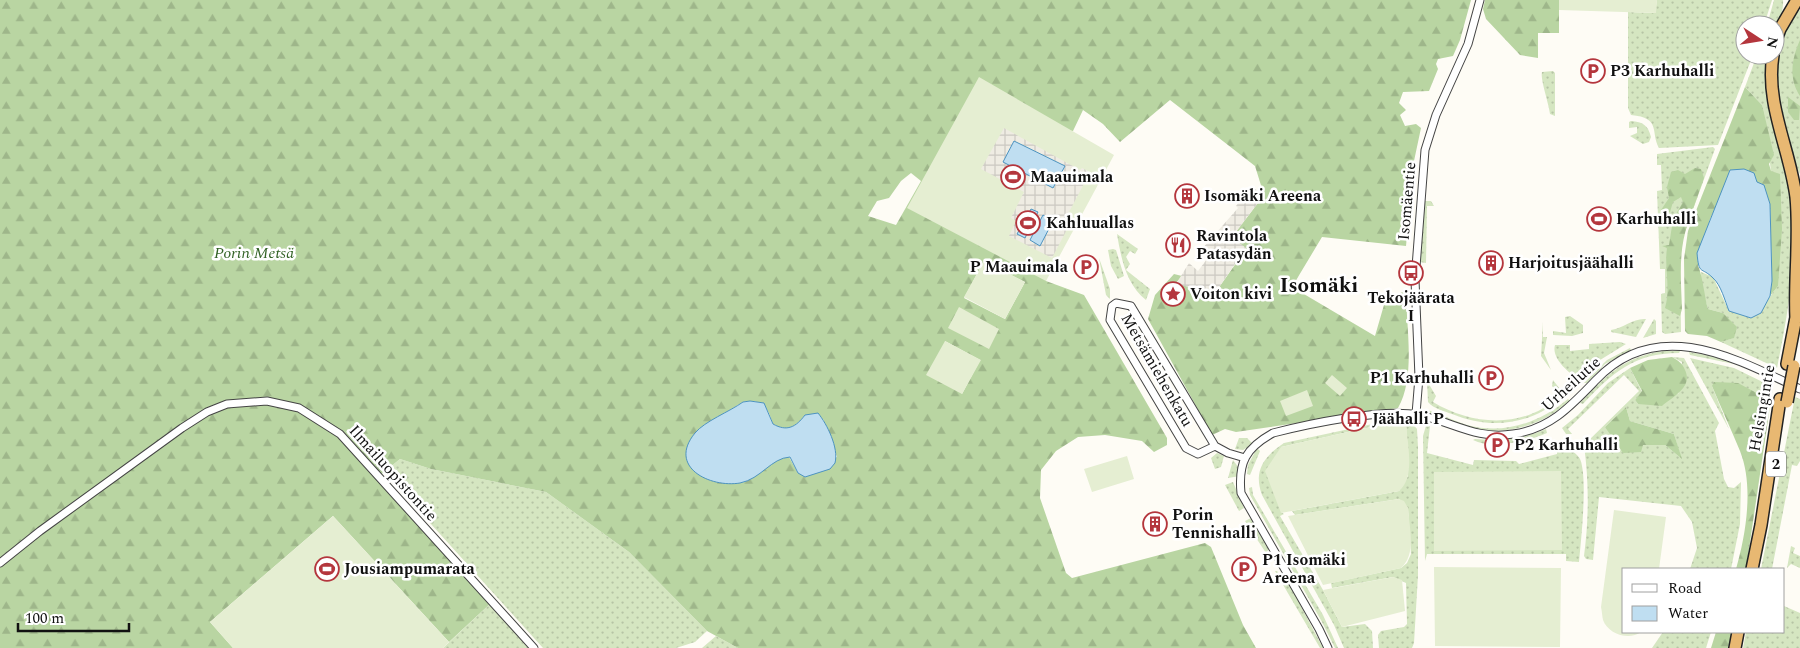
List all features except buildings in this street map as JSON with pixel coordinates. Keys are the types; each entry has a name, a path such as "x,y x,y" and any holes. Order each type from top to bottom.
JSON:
{"highway":[{"path":"1785,19 1797,0"},
{"path":"1773,65 1773,107 1792,172 1798,221 1796,320"},
{"name":"Helsingintie","path":"1752,568 1761,525 1768,506 1800,298"},
{"name":"Helsingintie","path":"1790,365 1800,334"},
{"path":"1735,648 1738,633"}],"street":[{"name":"Isomäentie","path":"1416,414 1419,404 1419,377 1415,280 1424,150 1436,115 1468,44 1480,0"},
{"name":"Metsämiehenkatu","path":"1116,303 1131,306 1215,446 1198,454 1186,448 1110,320 1112,306 1116,303"},
{"name":"Urheilutie","path":"1246,458 1256,443 1272,433 1382,414 1416,414 1472,433 1492,436 1531,431 1552,422 1570,408 1600,375 1619,361 1642,350 1661,346 1697,348 1720,353 1800,389"},
{"name":"Ilmailuopistontie","path":"0,563 40,531 206,412 227,404 267,401 298,408 340,434 534,648"},
{"path":"1215,446 1228,453 1246,458 1240,479 1241,493 1328,648"}],"green space":[{"name":"Porin Metsä","path":"0,0 1471,0 1460,40 1453,56 1438,59 1436,64 1438,69 1429,91 1403,92 1399,103 1406,110 1400,115 1405,126 1416,124 1421,128 1414,161 1406,246 1322,237 1292,287 1375,336 1386,298 1406,291 1409,351 1407,382 1404,396 1398,408 1236,432 1225,429 1212,435 1148,319 1155,295 1174,274 1182,276 1176,283 1215,293 1246,249 1232,237 1264,195 1255,166 1170,100 1120,142 1103,124 1083,110 1073,131 1059,130 1046,281 1084,295 1167,438 1167,445 1154,452 1142,441 1105,435 1078,437 1056,451 1041,470 1040,498 1066,573 1072,578 1205,543 1211,547 1243,625 1256,648 738,648 707,631 629,552 546,492 431,469 400,459 379,476 492,602 449,642 333,516 210,622 233,648 0,648","holes":["911,173 921,181 896,225 868,216 877,201 889,198 901,181","984,261 1025,282 1005,319 964,298","945,341 980,360 962,394","743,402 760,403 768,411 773,424 783,428 795,425 805,415 823,419 837,457 798,473 789,457 779,458 774,462 705,425"]},
{"path":"1485,0 1559,0 1559,33 1538,33 1538,58 1520,55 1486,19 1483,9"},
{"path":"1559,0 1657,0 1656,13 1559,10"},
{"path":"1657,0 1772,0 1767,15 1735,15 1735,65 1749,65 1718,145 1659,148 1651,123 1647,119 1631,115 1628,108 1628,12 1655,13"},
{"path":"1774,0 1783,0 1780,15 1770,15"},
{"path":"1800,10 1800,174 1792,158 1780,121 1776,82 1777,65 1785,65 1785,34 1795,14"},
{"path":"1800,40 1800,96 1794,82 1792,68"},
{"path":"1753,65 1766,65 1771,110 1792,201 1794,222 1793,264 1785,327 1777,368 1721,342 1733,338 1723,313 1708,309 1701,285 1701,272 1713,277 1729,311 1751,318 1763,308 1778,286 1771,171 1762,105 1745,87"},
{"path":"1553,71 1555,73 1555,116 1550,114 1542,75 1542,72"},
{"name":"Maauimala","path":"979,77 1114,155 1046,281 907,208"},
{"path":"1745,87 1762,105 1774,155 1769,164 1771,171 1780,174 1782,229 1778,286 1770,296 1772,281 1770,204 1730,170 1722,195 1710,219 1698,266 1708,309 1723,313 1737,327 1734,338 1721,342 1707,336 1688,334 1685,331 1684,259 1688,231"},
{"path":"1788,97 1800,106 1799,120 1794,120 1788,112"},
{"path":"1629,122 1642,123 1647,127 1651,137 1649,142 1643,144 1630,136 1637,133 1637,127 1629,128"},
{"path":"1713,147 1715,149 1683,237 1680,258 1681,332 1665,334 1662,332 1661,294 1665,293 1665,269 1660,269 1657,191 1662,190 1661,165 1657,165 1657,154"},
{"path":"1695,168 1701,169 1704,178 1693,209 1676,214 1683,202 1681,197 1673,202 1670,212 1664,213 1661,210 1669,198 1667,187 1671,172 1678,170 1685,174"},
{"path":"1425,201 1431,201 1434,206 1427,206 1426,263 1420,262"},
{"path":"1682,218 1688,223 1681,255 1682,309 1680,316 1665,308 1667,301 1667,248 1662,246 1669,245 1672,226"},
{"path":"1117,234 1138,249 1135,254 1130,251 1126,257 1130,264 1126,270"},
{"path":"1108,250 1116,250 1124,276 1118,279 1111,266"},
{"path":"1099,258 1110,289 1110,299 1106,295"},
{"path":"984,261 1025,282 1005,319 964,297"},
{"path":"1126,270 1150,289 1146,300 1139,294"},
{"path":"959,307 999,329 989,349 948,328"},
{"path":"1570,316 1583,325 1583,333 1572,336 1553,335 1553,331 1566,333 1565,317"},
{"path":"1646,319 1636,337 1611,332 1611,330"},
{"path":"1654,319 1656,321 1656,334 1643,338"},
{"path":"1543,322 1543,337 1547,337 1544,353 1551,370 1541,356"},
{"path":"945,341 981,360 962,394 926,375"},
{"path":"1620,342 1626,344 1592,365 1578,380 1558,360 1554,350 1555,345 1570,345 1570,351 1589,349 1589,344"},
{"path":"1630,348 1631,350 1605,364 1587,383 1584,383 1607,360"},
{"path":"1663,351 1680,351 1679,353 1663,354 1636,361 1614,374 1583,404 1580,403 1607,376 1626,363"},
{"path":"1689,352 1713,356 1734,364 1690,355"},
{"path":"1672,357 1684,358 1719,423 1715,431 1724,479 1728,487 1734,488 1741,482 1740,524 1731,568 1690,568 1697,548 1692,522 1681,506 1599,497 1593,560 1586,559 1584,556 1588,487 1584,445 1639,391 1624,375 1568,429 1572,434 1566,434 1562,428 1578,415 1608,383 1630,368 1642,392 1635,400 1638,404 1674,396 1679,393 1682,362","holes":["1626,407 1630,421 1674,434 1681,458 1665,445 1643,445 1605,427"]},
{"path":"1672,357 1680,362 1687,376 1681,391 1662,406 1638,404 1635,400 1642,391 1630,368 1648,360"},
{"path":"1690,358 1734,368 1773,387 1768,420 1763,397 1712,386 1729,429"},
{"path":"1332,375 1347,388 1340,396 1325,383"},
{"path":"1553,380 1563,393 1563,397 1538,414 1510,422 1481,422 1467,419 1439,409 1428,402 1427,381 1436,396 1433,402 1448,410 1481,419 1515,419 1546,407 1560,396 1552,386"},
{"path":"1714,382 1738,383 1764,397 1768,420 1746,568 1736,568 1743,541 1747,510 1747,479 1740,451 1712,386"},
{"path":"1307,390 1313,406 1286,416 1280,401"},
{"path":"1795,397 1800,399 1800,461 1797,466 1792,465 1772,568 1761,568"},
{"path":"1568,399 1570,401 1536,422 1518,428 1501,430 1465,427 1428,412 1428,410 1467,425 1494,429 1520,425 1533,420 1545,415"},
{"path":"1626,407 1630,421 1674,434 1682,459 1665,445 1643,445 1641,452 1623,453 1605,427"},
{"path":"1391,420 1388,423 1281,447 1281,512 1284,514 1280,516 1342,627 1365,624 1372,631 1373,648 1344,648 1334,625 1262,495 1259,479 1260,471 1271,453 1284,443"},
{"path":"1427,422 1430,426 1427,453 1473,465 1474,460 1516,461 1519,464 1557,454 1557,451 1569,447 1580,459 1584,480 1579,562 1566,561 1566,554 1427,554 1425,561 1423,436"},
{"path":"1388,423 1406,423 1409,469 1404,485 1399,491 1281,513 1265,471 1281,447"},
{"path":"1406,423 1412,423 1417,429 1418,447 1418,575 1414,643 1412,648 1379,648 1378,635 1381,631 1404,627 1407,624 1406,583 1393,577 1332,588 1331,583 1401,568 1407,563 1411,554 1408,508 1399,499 1295,515 1292,511 1399,491 1408,476"},
{"path":"1546,429 1547,433 1531,439 1510,443 1490,444 1473,440 1511,438"},
{"path":"1239,438 1247,438 1253,444 1243,450 1235,449"},
{"path":"1257,448 1260,451 1250,475 1247,474 1248,465"},
{"path":"1217,453 1224,456 1221,467 1215,469 1211,458"},
{"path":"1127,456 1134,479 1092,492 1084,469"},
{"path":"400,459 431,469 546,492 629,552 707,631 695,642 676,648 543,648 384,472"},
{"path":"1233,460 1239,468 1240,476 1228,478"},
{"path":"1561,471 1562,550 1434,551 1434,472"},
{"path":"1233,482 1244,508 1239,511 1225,485"},
{"path":"1252,487 1253,495 1323,615 1338,648 1335,648 1250,495 1249,488"},
{"path":"1399,499 1404,501 1408,508 1411,540 1409,555 1401,568 1323,585 1288,516"},
{"path":"1614,510 1666,517 1659,568 1622,568 1622,633 1639,633 1625,636 1609,629 1603,620 1601,607"},
{"name":"Jousiampumarata","path":"333,516 449,642 443,648 233,648 210,622"},
{"path":"1251,518 1269,549 1266,553 1245,521"},
{"path":"1791,546 1795,548 1793,553 1800,556 1800,568 1791,564 1787,568"},
{"path":"1434,567 1561,568 1560,647 1435,646"},
{"path":"1275,571 1284,580 1287,580 1323,648 1320,648"},
{"path":"1393,577 1402,580 1405,611 1342,627 1323,590"},
{"path":"492,602 533,648 443,648"},
{"path":"1785,606 1800,613 1800,648 1743,648 1746,633 1785,633"},
{"path":"1662,633 1711,633 1706,648 1652,648"},
{"path":"1716,633 1732,633 1728,648 1711,648"},
{"path":"716,636 738,648 702,648"}],"shaded area":[{"path":"1004,128 1080,170 1082,168 1096,175 1094,179 1088,176 1068,214 1073,218 1052,258 1009,236 1016,221 1011,218 1024,192 981,169","holes":["1015,141 1065,166 1053,188 1004,161"]},
{"path":"1251,186 1264,195 1232,237 1246,248 1215,293 1176,284 1189,263 1198,271 1210,255 1202,249 1238,208 1236,206"}],"water":[{"path":"1014,141 1065,166 1053,188 1003,162"},
{"path":"1744,169 1754,173 1757,182 1764,185 1770,204 1772,281 1770,296 1761,313 1751,318 1729,311 1716,281 1709,274 1701,270 1697,253 1730,170"},
{"name":"Kahluuallas","path":"1031,209 1038,212 1025,238 1017,234"},
{"path":"1043,215 1053,221 1040,246 1030,240"},
{"path":"743,402 764,403 773,424 783,428 795,425 805,415 818,413 834,443 835,463 830,469 805,477 798,473 790,457 783,458 747,481 728,484 716,482 696,473 689,465 686,456 688,445 695,433"}],"place":[{"name":"P3 Karhuhalli","path":"1593,71"},
{"name":"Maauimala","path":"1013,177"},
{"name":"Isomäki Areena","path":"1187,196"},
{"name":"Karhuhalli","path":"1599,219"},
{"name":"Kahluuallas","path":"1028,223"},
{"name":"Ravintola Patasydän","path":"1178,245"},
{"name":"Harjoitusjäähalli","path":"1491,263"},
{"name":"P Maauimala","path":"1086,267"},
{"name":"Tekojäärata I","path":"1411,273"},
{"name":"Voiton kivi","path":"1173,294"},
{"name":"P1 Karhuhalli","path":"1491,378"},
{"name":"Jäähalli P","path":"1354,419"},
{"name":"P2 Karhuhalli","path":"1497,445"},
{"name":"Porin Tennishalli","path":"1155,524"},
{"name":"Jousiampumarata","path":"327,569"},
{"name":"P1 Isomäki Areena","path":"1244,569"}],"district":[{"name":"Isomäki","path":"1319,286"}]}
